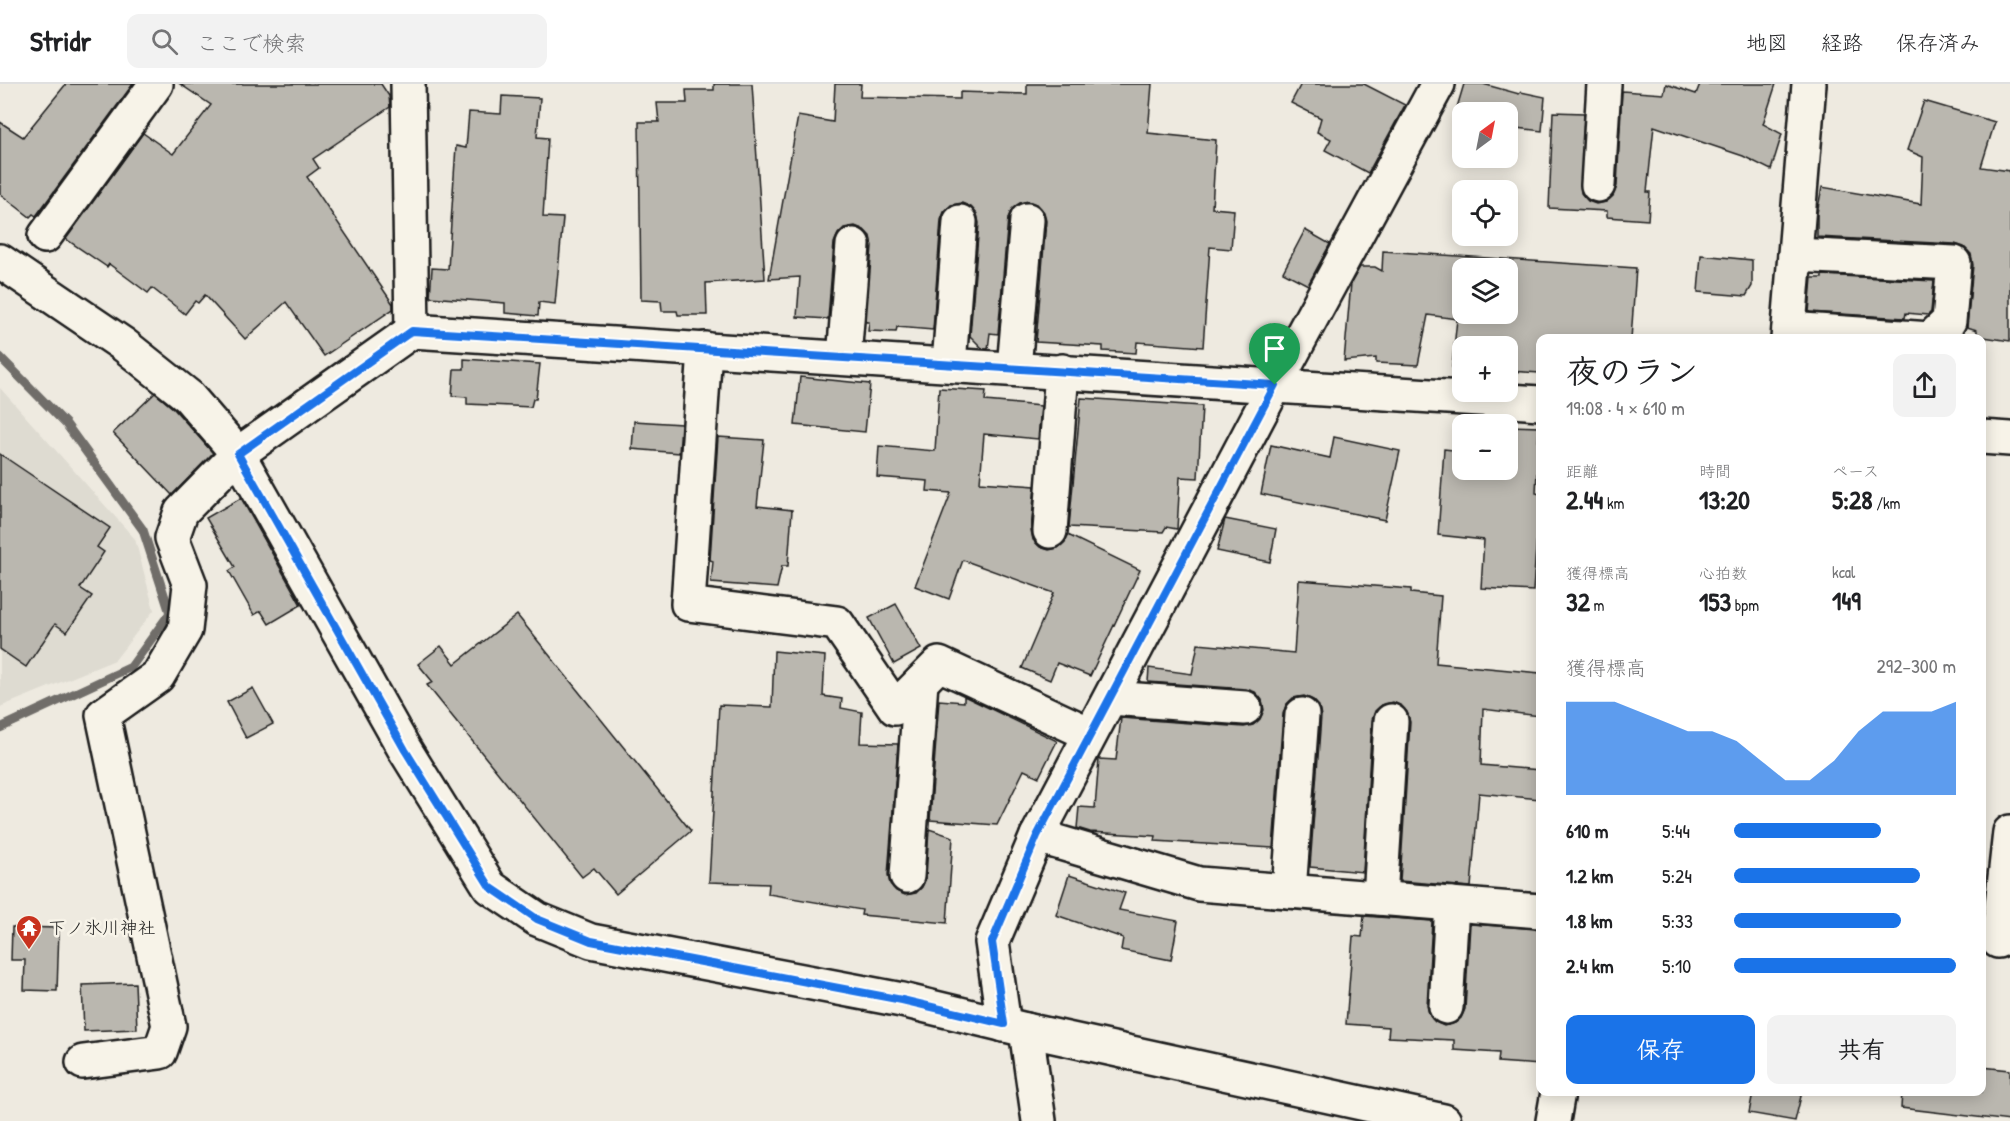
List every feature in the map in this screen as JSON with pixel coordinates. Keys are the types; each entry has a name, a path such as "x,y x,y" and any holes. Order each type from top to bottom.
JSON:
{"street":[{"path":"45,236 156,84"},
{"path":"408,84 412,331"},
{"path":"1039,1121 992,942 1037,836 1090,734 1438,84"},
{"path":"1598,185 1604,84"},
{"path":"1788,334 1809,84"},
{"path":"1014,368 1027,220"},
{"path":"949,364 960,222"},
{"path":"844,358 853,245"},
{"path":"1795,255 1954,262 1949,321 1935,334"},
{"path":"0,261 124,345 188,396 238,454 405,750 490,887 537,919 591,941 902,1000 1444,1121"},
{"path":"83,1062 160,1052 169,1026 103,715 158,676 185,630 189,585 172,538 181,512 238,454 412,331 1062,371 1536,404"},
{"path":"705,349 688,604 837,623 895,708 939,664 1090,734"},
{"path":"1050,531 1062,371"},
{"path":"1986,437 2010,439"},
{"path":"907,876 921,682"},
{"path":"1111,698 1245,708"},
{"path":"1289,891 1302,716"},
{"path":"1380,898 1391,721"},
{"path":"1996,941 2010,832"},
{"path":"1037,836 1199,884 1536,911"},
{"path":"1446,1007 1452,904"},
{"path":"1553,1121 1557,1096"}],"shaded area":[{"path":"0,388 135,539 154,610 115,660 0,707"}],"building":[{"path":"66,84 133,84 36,216 33,214 30,217 0,194 0,122 23,137"},
{"path":"180,84 381,84 389,96 390,107 313,159 319,168 307,177 393,304 393,309 324,356 286,302 245,339 205,295 198,303 195,301 185,314 152,288 148,293 109,264 107,267 66,239 143,133 173,154 211,105"},
{"path":"714,84 752,84 765,279 706,283 707,315 678,315 677,311 662,311 661,301 641,300 639,122 659,122 657,103 687,103 686,90 714,90"},
{"path":"835,84 861,84 860,97 960,99 960,92 1027,94 1027,84 1152,84 1148,133 1216,140 1212,208 1234,210 1231,249 1210,247 1203,347 1137,342 1136,353 1103,351 1103,346 1036,342 1046,221 1044,212 1038,205 1028,201 1012,209 1008,218 998,334 990,333 988,349 983,349 970,336 979,223 977,214 971,207 962,203 951,205 944,212 941,220 933,330 897,327 896,332 868,331 869,322 866,322 872,246 870,236 855,226 844,228 834,243 828,319 797,317 800,277 769,279 798,116 833,122"},
{"path":"1301,84 1364,84 1405,105 1368,173 1325,150 1331,139 1317,132 1321,118 1291,103"},
{"path":"1464,84 1483,84 1519,94 1521,92 1545,97 1542,131 1518,128 1518,102 1459,102"},
{"path":"1666,84 1696,94 1700,84 1776,84 1763,124 1782,134 1771,170 1743,156 1654,126 1647,192 1650,192 1648,220 1607,217 1607,211 1549,208 1553,112 1584,113 1581,193 1588,201 1596,204 1606,202 1613,196 1617,186 1622,91 1664,94"},
{"path":"502,96 540,98 537,137 548,138 543,217 563,218 555,304 539,302 538,316 505,313 505,303 430,297 432,268 448,269 456,146 466,148 469,112 501,114"},
{"path":"1924,101 1995,122 1981,167 2010,171 2010,341 1986,337 1986,334 1977,334 1977,330 1967,327 1973,265 1971,254 1964,247 1955,244 1817,237 1817,213 1822,187 1921,204 1923,157 1907,150"},
{"path":"1305,230 1330,244 1308,285 1283,272"},
{"path":"1383,251 1487,258 1452,258 1452,318 1428,315 1418,365 1376,363 1376,358 1344,361 1351,283 1360,267 1375,267 1382,271"},
{"path":"1701,255 1752,260 1752,286 1746,296 1698,292"},
{"path":"1518,260 1636,268 1631,334 1536,334 1536,373 1518,372 1518,336 1455,336 1456,324 1518,324"},
{"path":"1822,275 1934,281 1931,312 1928,315 1906,313 1905,318 1809,312 1812,278 1822,278"},
{"path":"464,359 540,364 536,399 533,399 531,407 467,404 467,397 452,396 454,369 464,369"},
{"path":"800,377 870,384 865,432 795,425"},
{"path":"939,388 986,391 985,401 1041,406 1038,439 984,434 980,482 1035,486 1031,530 1033,540 1040,547 1049,550 1058,548 1065,542 1068,535 1140,570 1090,676 1057,663 1050,680 1022,668 1054,593 963,560 949,599 915,586 951,493 927,491 928,481 877,477 879,446 935,451"},
{"path":"155,393 174,409 213,453 172,495 113,433"},
{"path":"1081,398 1202,406 1198,478 1180,477 1177,529 1166,527 1163,532 1069,527"},
{"path":"634,421 681,424 679,453 632,449"},
{"path":"1518,426 1536,427 1536,548 1533,591 1481,588 1484,540 1438,535 1444,449 1452,450 1452,480 1518,480"},
{"path":"718,437 764,440 757,506 792,510 788,566 782,566 777,588 711,583 713,561 710,560"},
{"path":"1334,437 1400,451 1385,520 1261,494 1271,445 1330,458"},
{"path":"0,454 110,528 97,547 104,552 80,588 92,596 67,632 55,624 26,667 0,649"},
{"path":"241,498 301,605 269,624 261,611 254,615 229,571 235,567 206,518"},
{"path":"1225,519 1276,529 1270,562 1217,551"},
{"path":"1299,580 1411,589 1411,593 1441,596 1436,663 1536,673 1536,716 1483,709 1481,765 1536,770 1536,799 1479,793 1471,887 1400,881 1410,722 1402,706 1393,702 1382,705 1375,711 1372,720 1363,872 1310,867 1321,716 1319,706 1304,696 1293,698 1286,705 1283,714 1273,848 1155,841 1156,836 1090,832 1077,828 1079,807 1095,808 1099,759 1116,760 1121,718 1244,727 1253,725 1260,719 1264,710 1262,700 1255,692 1246,689 1148,682 1149,668 1192,674 1198,644 1294,653"},
{"path":"896,604 921,649 894,664 869,618"},
{"path":"517,615 691,831 616,894 594,868 582,877 427,685 433,682 418,664 441,646 455,664"},
{"path":"774,651 825,656 823,696 842,699 841,708 862,712 860,743 898,744 888,875 890,884 896,891 905,895 916,893 926,878 929,829 953,837 947,923 861,915 862,910 768,894 769,884 709,882 719,705 772,707"},
{"path":"253,688 273,724 246,738 227,702"},
{"path":"964,696 1057,741 1039,777 1024,770 997,825 930,820 939,700 964,702"},
{"path":"1069,875 1125,893 1119,910 1178,921 1171,960 1121,950 1123,938 1056,915"},
{"path":"1364,916 1432,921 1427,1006 1435,1022 1444,1026 1455,1023 1461,1018 1465,1009 1470,924 1536,929 1536,1065 1498,1062 1499,1053 1454,1050 1454,1040 1388,1037 1389,1027 1346,1024 1353,936 1362,937"},
{"path":"12,927 59,928 57,991 24,990 25,960 11,960"},
{"path":"135,983 137,1029 84,1031 82,985"},
{"path":"1986,1067 2010,1070 2010,1121 1901,1108 1902,1096 1986,1096"},
{"path":"1752,1096 1801,1096 1795,1121 1749,1113"}],"waterway":[{"path":"0,357 66,424 143,530 170,613 131,667 0,728"}],"place":[{"name":"下ノ氷川神社","path":"29,951"}],"route":[{"path":"412,331 1275,385 1037,836 992,942 1004,1024 902,1000 591,941 537,919 490,887 405,750 238,454 412,331"}]}
